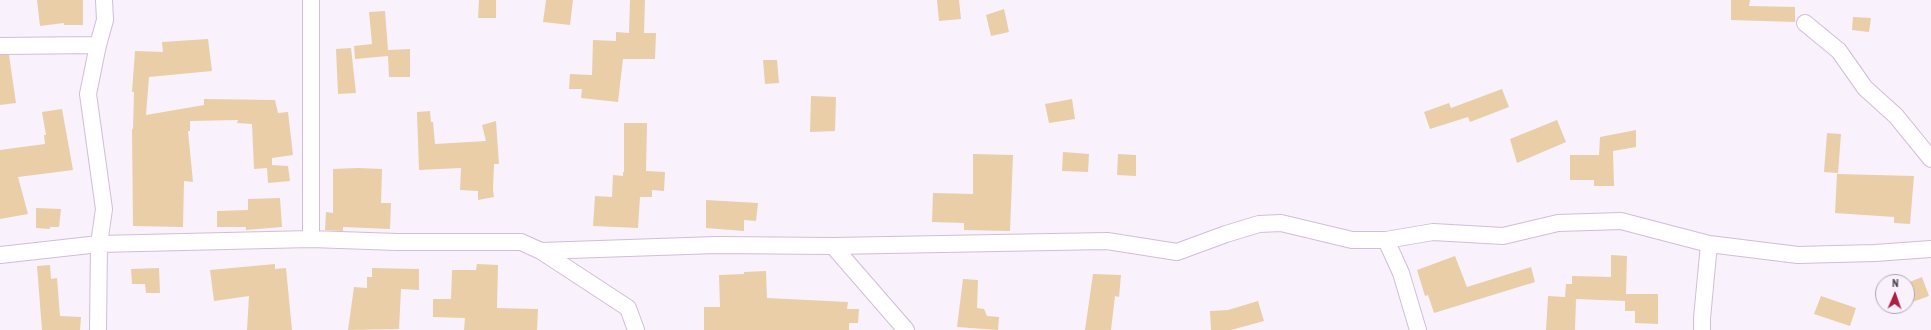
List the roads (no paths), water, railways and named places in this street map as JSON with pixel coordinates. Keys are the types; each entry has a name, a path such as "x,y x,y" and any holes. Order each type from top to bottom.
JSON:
{"street":[{"path":"98,330 99,244 104,209 88,94 98,45 105,20 104,0"},
{"path":"311,0 311,239"},
{"path":"1805,23 1839,51 1865,88 1896,116 1931,159"},
{"path":"0,46 98,45"},
{"path":"541,251 716,245 833,246 1107,241 1177,252 1252,226 1281,223 1352,240 1386,240 1433,232 1503,236 1558,223 1621,221 1709,244 1798,255 1876,254 1931,250"},
{"path":"0,255 99,244 311,239 397,242 521,242 541,251 628,308 636,330"},
{"path":"1386,240 1401,273 1418,330"},
{"path":"1702,330 1709,244"},
{"path":"833,246 906,330"}]}
